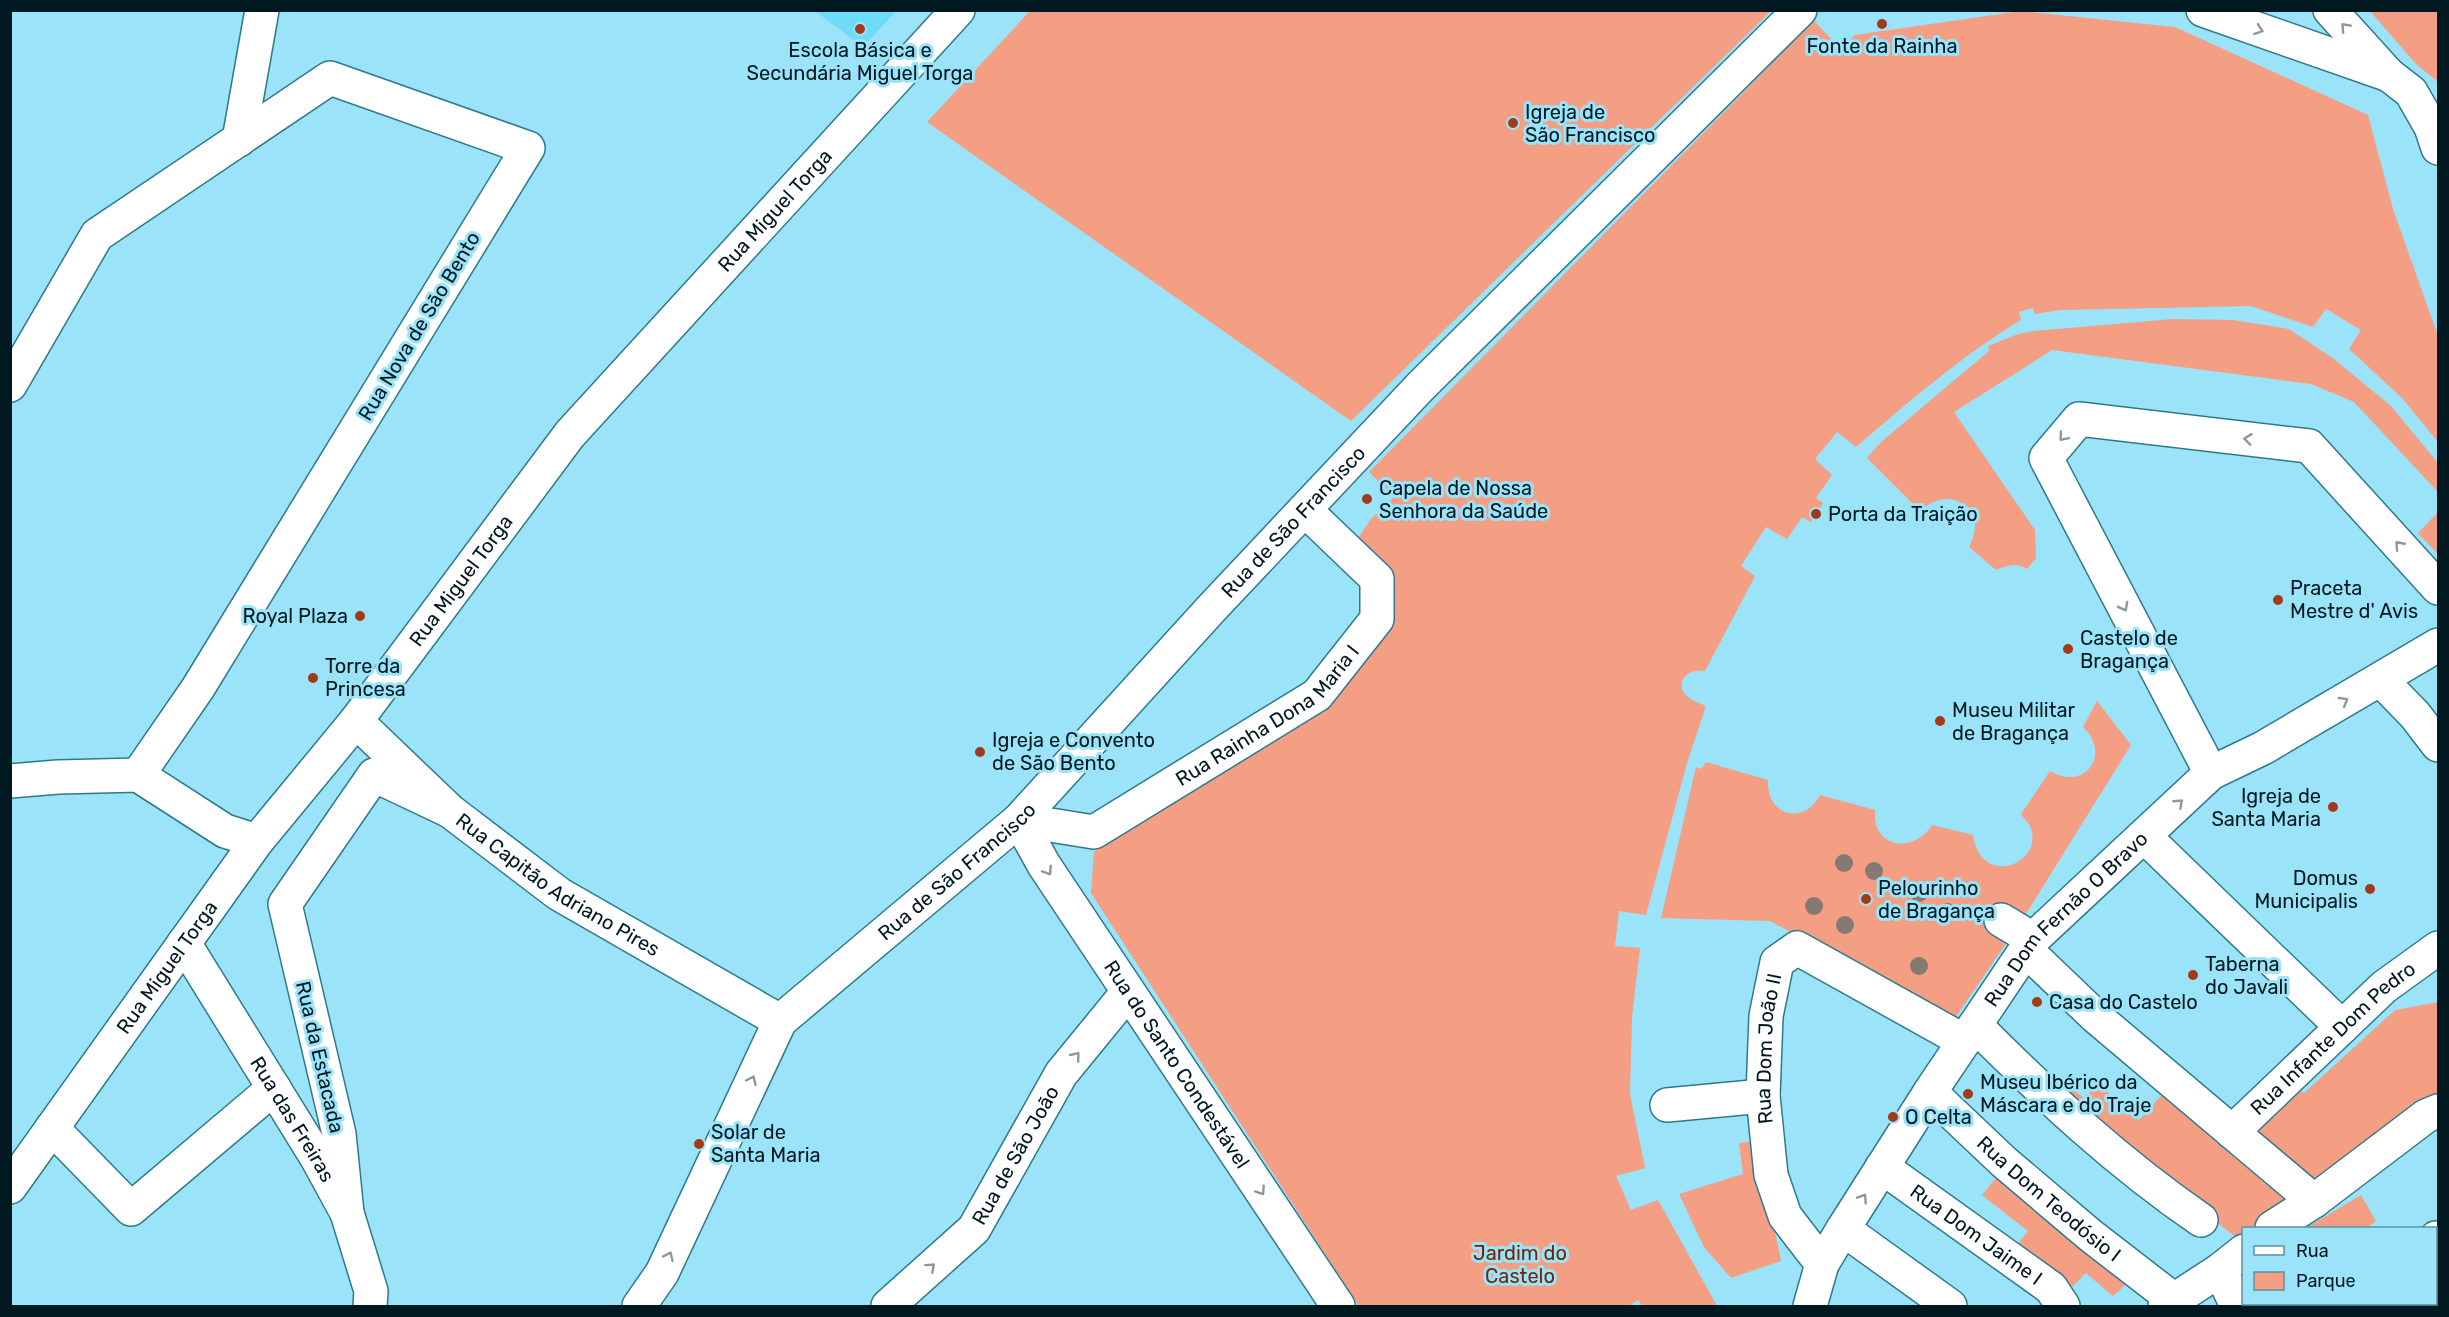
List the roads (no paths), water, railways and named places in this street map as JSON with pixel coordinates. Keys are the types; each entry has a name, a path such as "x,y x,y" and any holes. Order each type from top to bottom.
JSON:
{"street":[{"path":"239,140 262,10"},
{"name":"Rua Miguel Torga","path":"10,1187 257,841 356,721 570,434 958,10"},
{"name":"Rua de São Francisco","path":"780,1022 1019,820 1211,609 1420,387 1800,10"},
{"path":"2203,10 2389,75"},
{"path":"2330,10 2389,75 2411,92 2436,132"},
{"name":"Rua Nova de São Bento","path":"10,385 97,235 330,78 528,148 198,688 138,775"},
{"path":"2211,773 2046,458 2079,419 2309,446 2439,588"},
{"name":"Rua Rainha Dona Maria I","path":"1019,820 1094,832 1317,695 1377,619 1377,579 1305,510"},
{"name":"Rua Dom Fernão O Bravo","path":"1810,1306 1822,1264 1843,1229 1930,1092 2029,945 2211,773 2263,748 2439,645"},
{"path":"2380,680 2427,712 2439,745"},
{"name":"Rua Capitão Adriano Pires","path":"356,721 450,811 559,894 780,1022"},
{"path":"10,781 138,775 225,831 257,841"},
{"name":"Rua da Estacada","path":"346,1213 339,1134 285,904 374,775 450,811"},
{"name":"Rua do Santo Condestável","path":"1019,820 1044,865 1338,1306"},
{"path":"2144,836 2342,1027"},
{"path":"2001,920 2029,945 2096,1017 2314,1201"},
{"name":"Rua das Freiras","path":"184,943 317,1158 346,1213 371,1292 370,1306"},
{"name":"Rua Dom João II","path":"1822,1264 1785,1216 1771,1175 1763,1096 1766,1016 1777,962 1797,948 1969,1033"},
{"name":"Rua Infante Dom Pedro","path":"2232,1132 2384,987 2439,948"},
{"name":"Rua de São João","path":"888,1306 974,1229 1061,1074 1128,992"},
{"path":"639,1306 662,1273 780,1022"},
{"path":"1969,1033 2226,1247 2237,1306"},
{"path":"52,1128 131,1209 274,1088"},
{"name":"Rua Dom Teodósio I","path":"1930,1092 2012,1170 2170,1303"},
{"path":"1667,1105 1763,1096"},
{"path":"2274,1227 2314,1201 2426,1116 2439,1111"},
{"name":"Rua Dom Jaime I","path":"1882,1167 2051,1288 2062,1306"},
{"path":"1843,1229 1950,1306"},
{"path":"2170,1303 2226,1247"}],"place":[{"name":"Fonte da Rainha","path":"1882,24"},
{"name":"Escola Básica e Secundária Miguel Torga","path":"860,29"},
{"name":"Igreja de São Francisco","path":"1513,123"},
{"name":"Capela de Nossa Senhora da Saúde","path":"1367,499"},
{"name":"Porta da Traição","path":"1816,514"},
{"name":"Praceta Mestre d' Avis","path":"2278,600"},
{"name":"Royal Plaza","path":"360,616"},
{"name":"Castelo de Bragança","path":"2068,649"},
{"name":"Torre da Princesa","path":"313,678"},
{"name":"Museu Militar de Bragança","path":"1940,721"},
{"name":"Igreja e Convento de São Bento","path":"980,752"},
{"name":"Igreja de Santa Maria","path":"2333,807"},
{"name":"Domus Municipalis","path":"2370,889"},
{"name":"Pelourinho de Bragança","path":"1866,899"},
{"name":"Taberna do Javali","path":"2193,975"},
{"name":"Casa do Castelo","path":"2037,1002"},
{"name":"Museu Ibérico da Máscara e do Traje","path":"1968,1094"},
{"name":"O Celta","path":"1893,1117"},
{"name":"Solar de Santa Maria","path":"699,1144"}],"park label":[{"name":"Jardim do Castelo","path":"1520,1264"}]}
